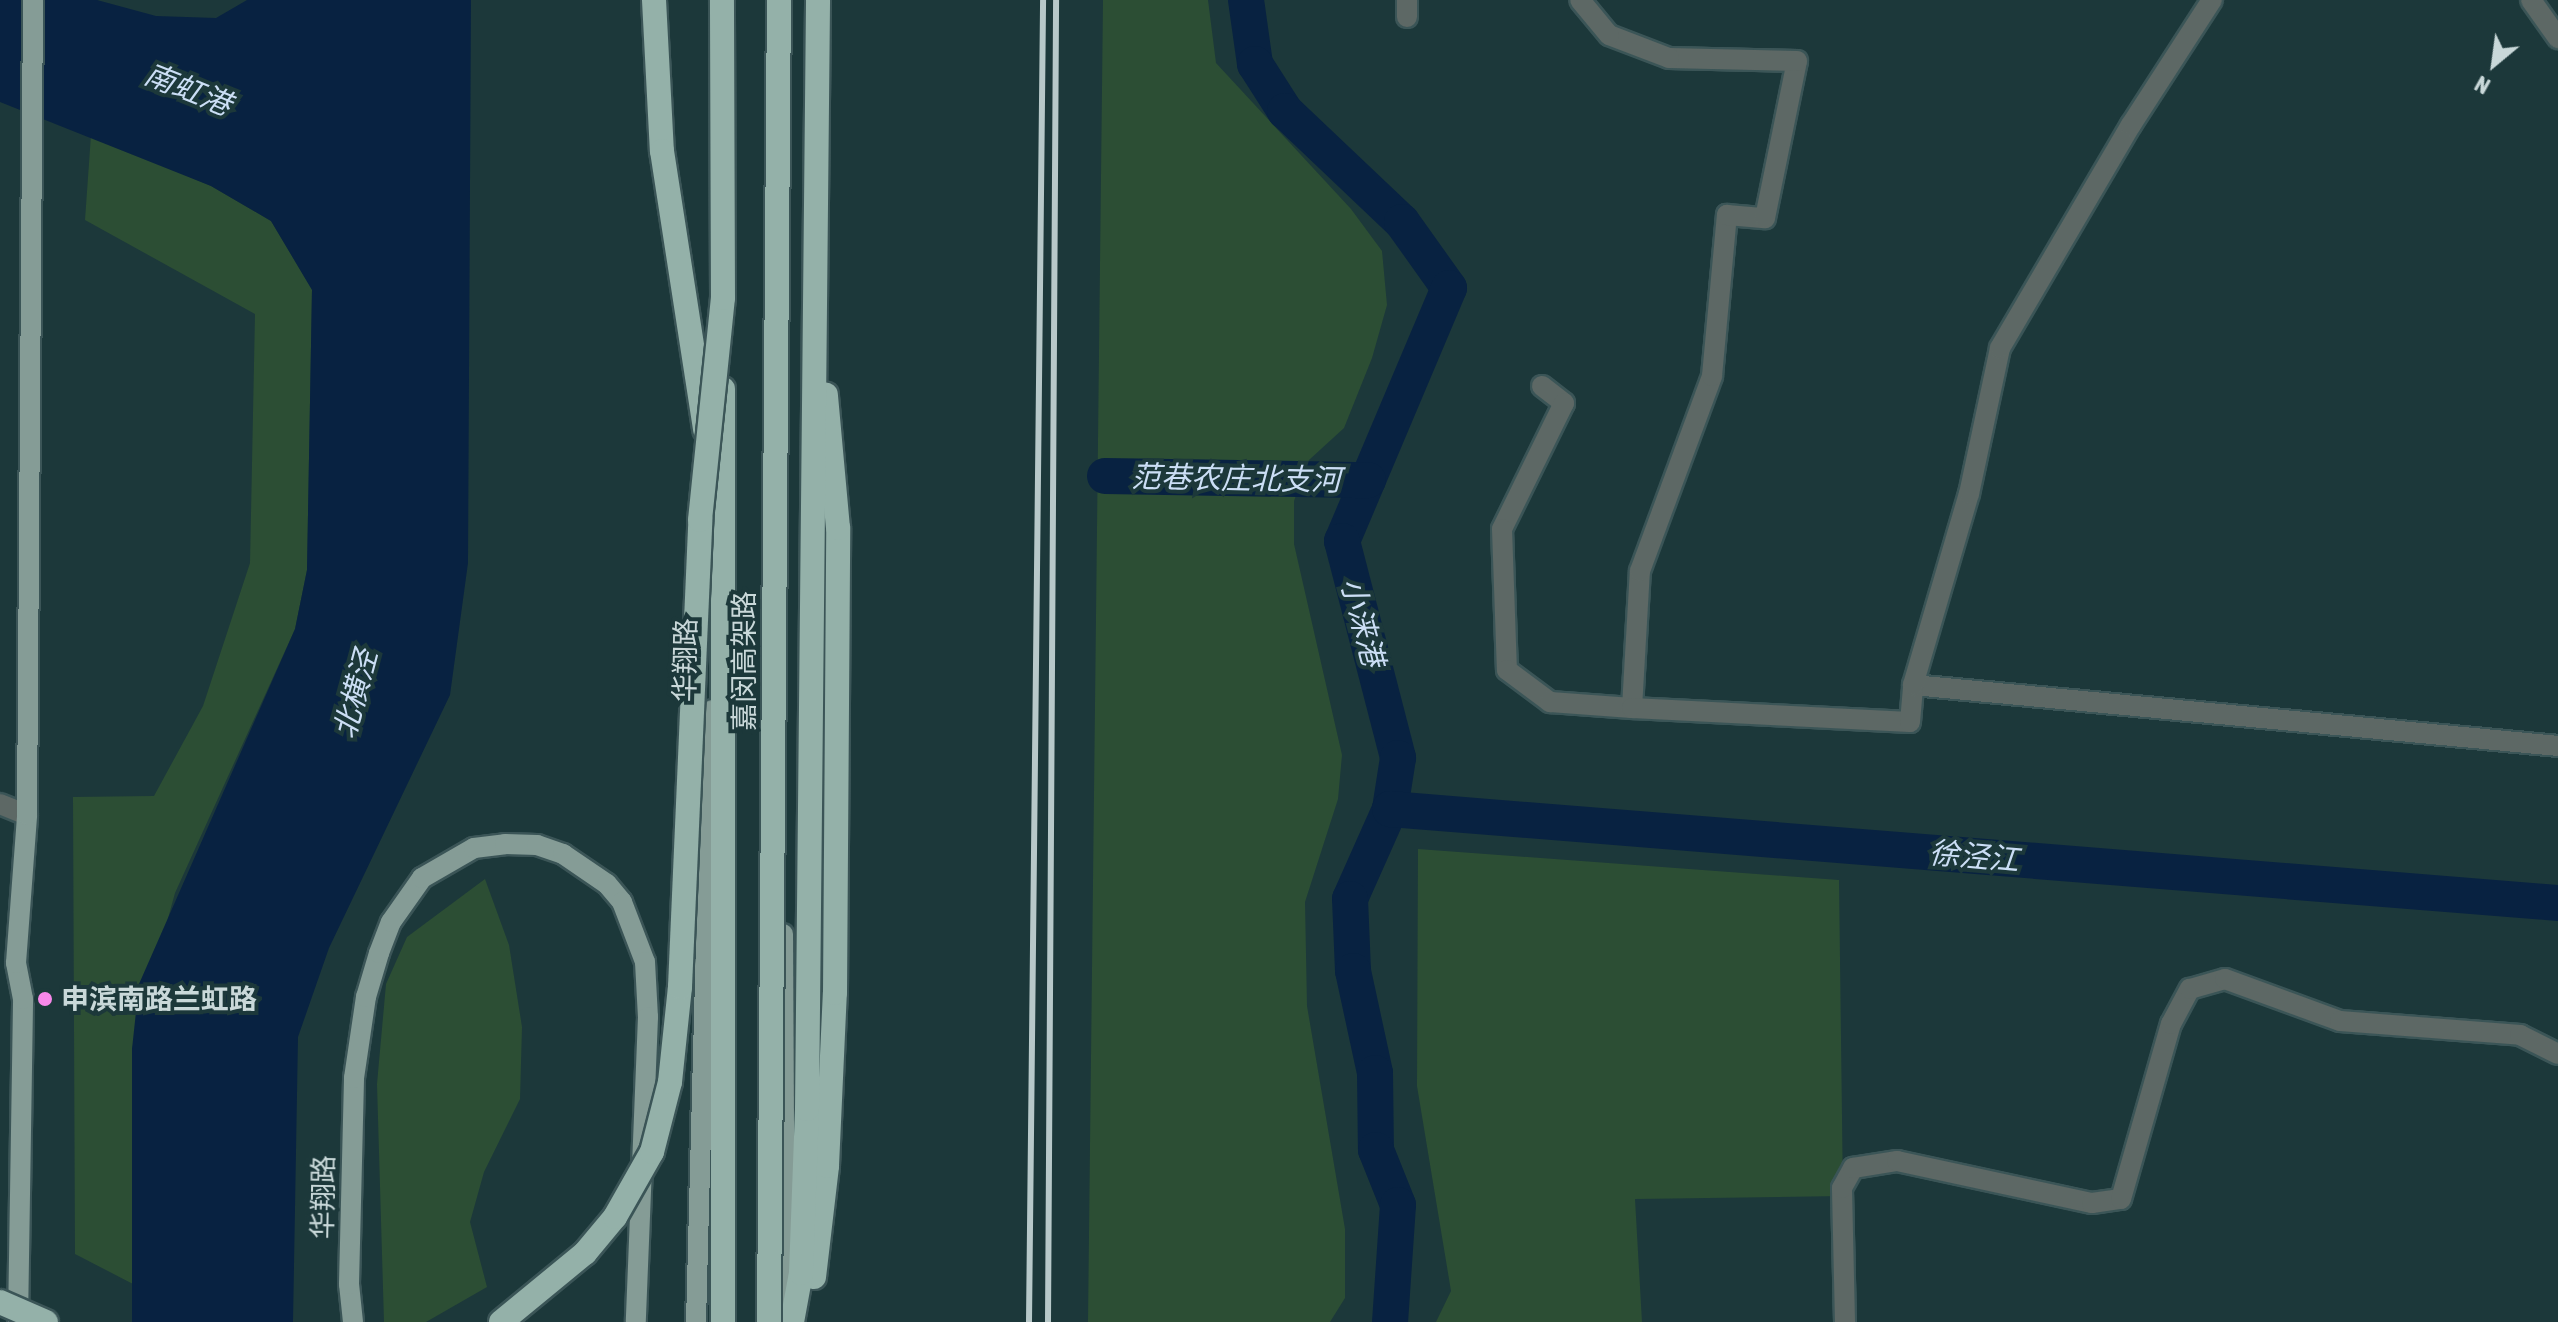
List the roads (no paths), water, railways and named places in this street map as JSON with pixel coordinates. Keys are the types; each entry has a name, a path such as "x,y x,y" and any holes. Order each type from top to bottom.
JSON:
{"highway":[{"path":"654,0 662,151 716,496"},
{"name":"嘉闵高架路","path":"723,1322 724,0"},
{"name":"嘉闵高架路","path":"769,1322 777,0"},
{"path":"792,1322 801,1273 807,1109 818,0"},
{"path":"807,1322 827,1166 836,816 838,528 815,281"},
{"path":"501,1322 585,1253 615,1217 652,1152 670,1082 680,987 700,520 723,298"},
{"path":"0,1302 46,1322"}],"main road":[{"path":"18,1322 23,999 16,963 27,815 33,0"},
{"name":"华翔路","path":"696,1322 716,496 724,0"},
{"path":"777,0 784,1322"},
{"name":"华翔路","path":"353,1322 349,1284 359,1035 379,953 391,922 422,878 474,848 537,845 563,854 588,868 622,902 645,962 647,990 636,1322"}],"street":[{"path":"1580,0 1609,35 1669,58 1797,61 1765,218 1727,215 1712,376 1640,571 1632,708"},
{"path":"1542,386 1564,403 1502,529 1507,670 1550,702 1910,722 1913,685 1969,494 2000,348 2131,125 2212,0"},
{"path":"2531,0 2558,38"},
{"path":"1913,685 2558,746"},
{"path":"0,804 27,815"},
{"path":"1845,1322 1842,1188 1853,1168 1897,1161 2092,1203 2121,1199 2171,1024 2190,989 2225,979 2340,1021 2520,1035 2558,1054"}],"water":[{"path":"0,0 97,0 156,16 216,18 247,0 471,0 468,563 450,695 329,948 298,1037 293,1322 132,1322 132,1049 139,984 295,629 307,570 312,290 271,221 211,186 0,102"}],"waterway":[{"name":"小涞港","path":"1246,0 1255,64 1285,111 1402,222 1449,288 1342,541 1398,758 1390,809 1350,899 1353,971 1375,1073 1376,1150 1398,1205 1390,1322"},
{"name":"范巷农庄北支河","path":"1105,476 1368,480"},
{"name":"徐泾江","path":"1390,809 2558,903"}],"railway":[{"path":"1029,1322 1043,0"},
{"path":"1048,1322 1056,0"}],"place":[{"name":"申滨南路兰虹路","path":"45,999"}],"water label":[{"name":"南虹港","path":"188,89"},
{"name":"北横泾","path":"355,694"}]}
